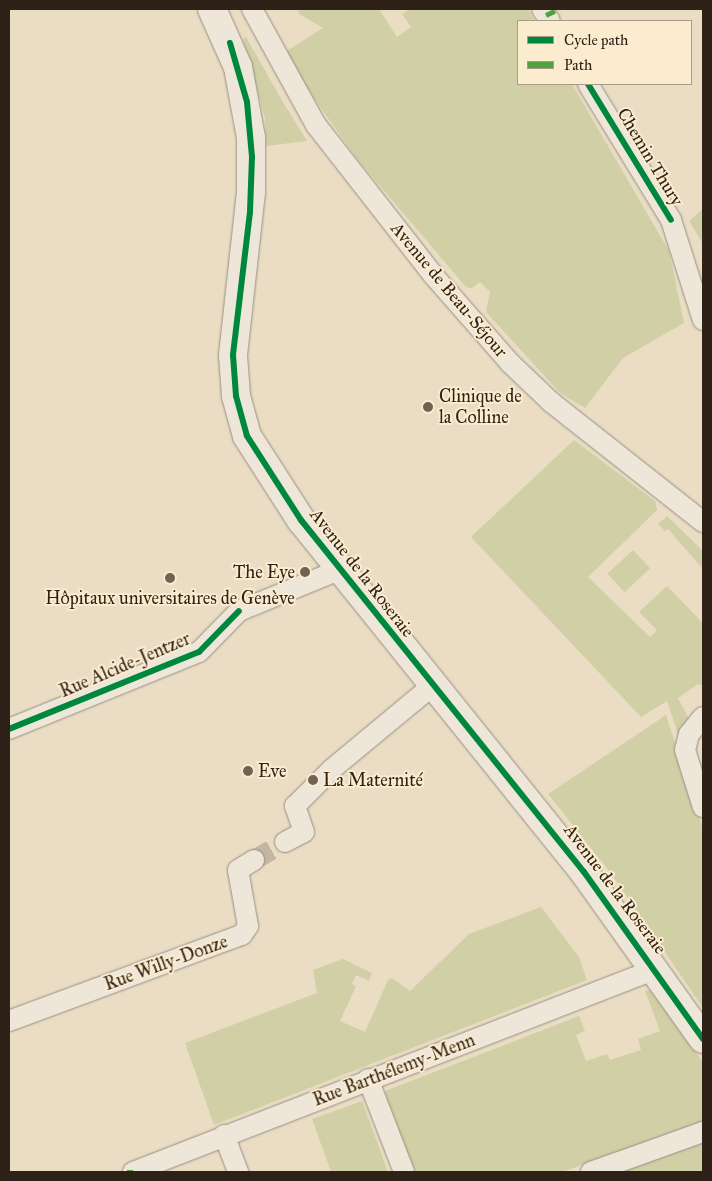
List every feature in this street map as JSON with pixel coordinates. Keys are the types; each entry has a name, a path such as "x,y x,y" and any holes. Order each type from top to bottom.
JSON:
{"main road":[{"name":"Avenue de la Roseraie","path":"212,9 230,43"},
{"name":"Avenue de la Roseraie","path":"226,9 230,43 247,102 252,157 250,212 233,355 236,396 247,436 264,468 339,570 584,872 656,969 703,1039"}],"street":[{"name":"Avenue de Beau-Séjour","path":"252,9 316,125 433,275 510,363 551,402 703,522"},
{"path":"542,9 549,20"},
{"name":"Chemin Thury","path":"589,85 671,220 703,320"},
{"name":"Rue Alcide-Jentzer","path":"9,728 200,652 239,611 339,570"},
{"path":"285,842 304,832 295,806 332,769 433,686"},
{"path":"703,717 689,734 685,750 703,807"},
{"name":"Rue Willy-Donze","path":"9,1021 242,935 248,926 246,865"},
{"name":"Rue Barthélemy-Menn","path":"133,1171 656,969"},
{"path":"368,1079 404,1172"},
{"path":"591,1172 703,1132"},
{"path":"224,1135 238,1172"}],"shaded area":[{"path":"298,9 379,9 397,37 411,27 402,14 410,9 528,9 534,20 517,20 517,85 573,85 669,251 684,323 623,358 585,408 560,393 486,312 490,292 480,282 472,288 466,287 357,159 299,77 287,51 323,28 299,14"},
{"path":"246,37 307,141 266,146 265,118 243,39"},
{"path":"703,209 703,244 689,221"},
{"path":"574,440 655,501 657,510 588,577 650,637 657,630 639,612 667,586 703,623 703,686 698,684 678,698 689,719 680,740 667,701 641,717 471,537"},
{"path":"667,516 703,551 703,569 668,529 665,531 658,524"},
{"path":"633,550 650,568 624,592 607,574"},
{"path":"666,715 703,829 703,1008 610,872 548,794"},
{"path":"541,907 579,957 587,980 214,1125 185,1043 317,993 313,970 343,959 372,973 369,981 356,975 352,984 356,986 340,1021 365,1032 388,980 392,978 410,991 469,934"},
{"path":"650,990 657,994 703,1063 703,1123 562,1172 410,1172 382,1100 385,1091 579,1016 585,1031 576,1035 586,1061 607,1054 610,1060 641,1050 638,1039 660,1031 645,991"},
{"path":"362,1101 388,1172 331,1172 312,1119"},
{"path":"703,1142 703,1172 616,1172 691,1147"}],"tunnel":[{"path":"254,860 285,842"}],"marked path":[{"path":"546,15 559,9"},
{"path":"127,1172 133,1172"}],"cycle path":[{"path":"230,43 247,102 252,157 250,212 233,355 236,396 247,436 301,520 584,872 703,1039"},
{"path":"589,85 671,220"},
{"path":"9,729 199,652 239,611"}],"place":[{"name":"Clinique de la Colline","path":"428,407"},
{"name":"The Eye","path":"305,572"},
{"name":"Hôpitaux universitaires de Genève","path":"170,578"},
{"name":"Eve","path":"248,771"},
{"name":"La Maternité","path":"313,780"}]}
